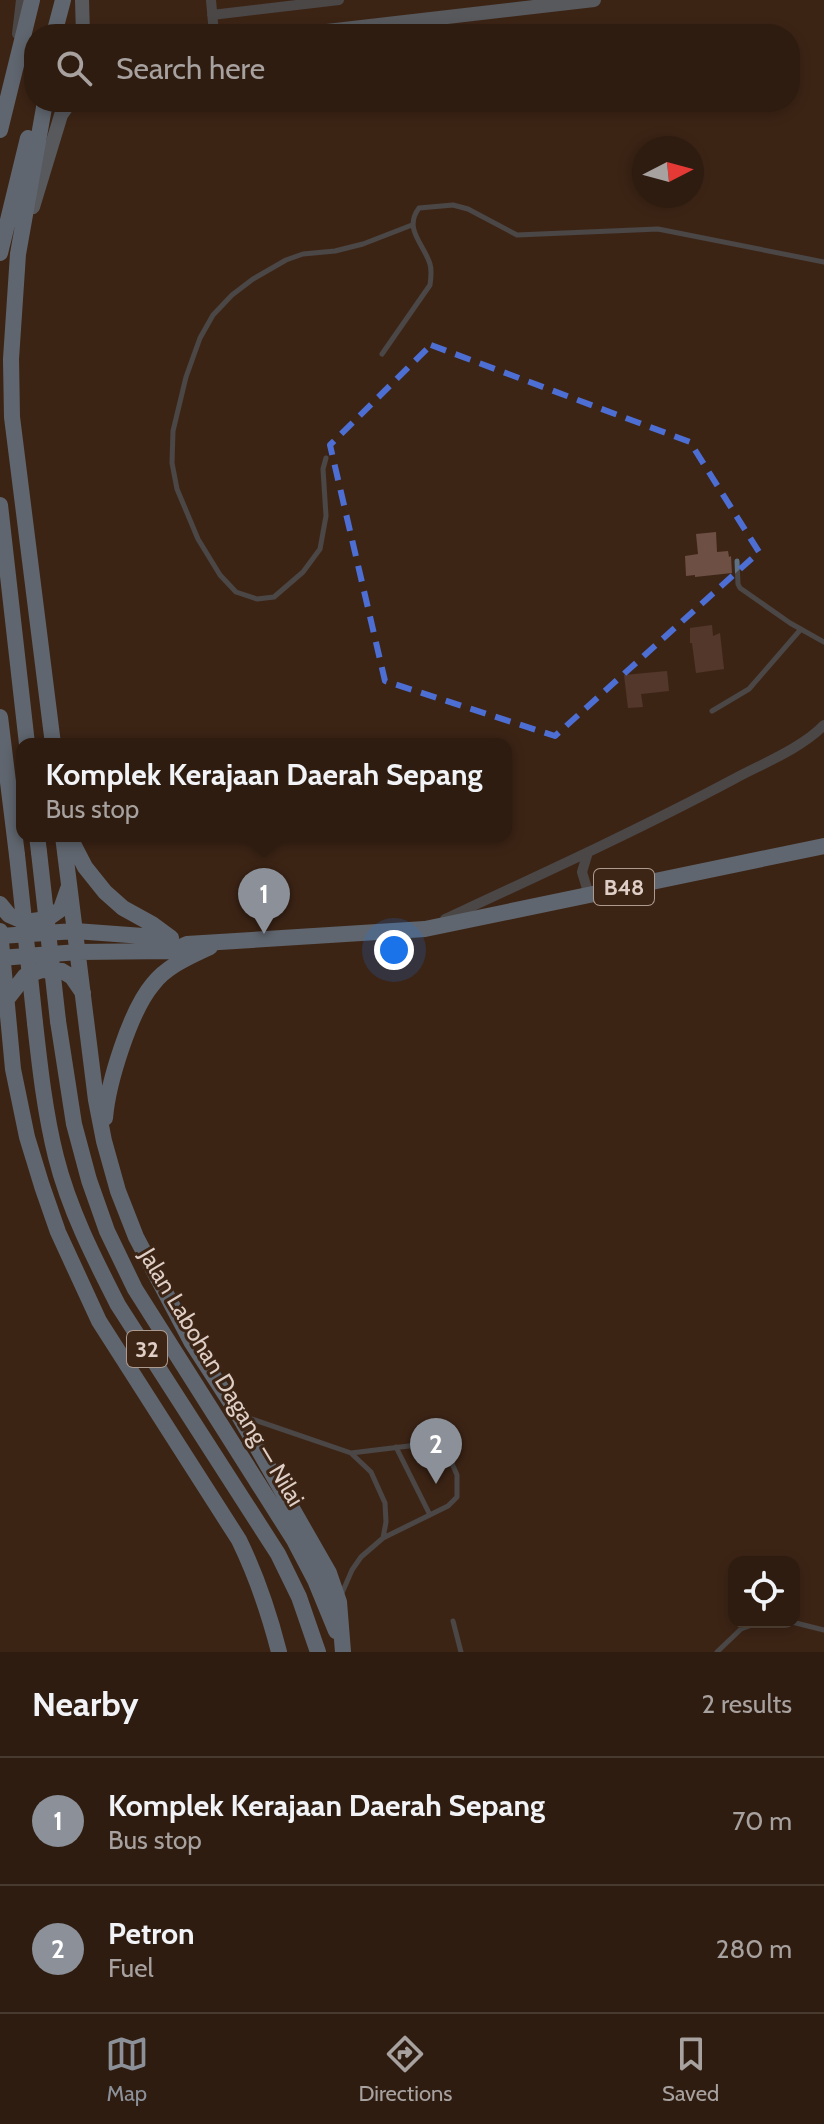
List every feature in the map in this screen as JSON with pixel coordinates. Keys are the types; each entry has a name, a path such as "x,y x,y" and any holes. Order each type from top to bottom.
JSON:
{"main road":[{"path":"26,24 32,0"},
{"path":"58,24 63,0"},
{"path":"0,130 24,32"},
{"path":"0,253 35,112"},
{"path":"43,112 18,254 11,345 12,417 52,738"},
{"path":"0,505 26,738"},
{"name":"Jalan Labohan Dagang ‒ Nilai","path":"0,717 43,1096 57,1160 79,1222 118,1305 278,1554 299,1597 318,1652"},
{"path":"66,842 68,887 96,1100 118,1191 136,1237 192,1343 238,1414 329,1573 339,1602 342,1652"},
{"path":"70,842 105,892 123,908 170,938"},
{"name":"Jalan Labohan Dagang ‒ Nilai","path":"38,844 58,1021 74,1124 107,1231 135,1289 294,1540 333,1621 342,1652"},
{"name":"B48","path":"0,934 75,931 170,938 187,944 425,929 824,846"},
{"path":"0,904 9,915 25,922 47,919 61,909 68,887"},
{"path":"0,934 13,1069 27,1137 58,1232 99,1321 239,1540 256,1575 279,1652"},
{"path":"104,1141 107,1095 139,1008 151,985 182,960 219,943"},
{"name":"B48","path":"2,958 78,952 171,951 187,944"},
{"path":"7,999 25,976 42,970 62,971 72,977 83,994"},
{"path":"0,1046 13,1069"}],"street":[{"path":"9,92 21,0"},
{"path":"82,0 83,24"},
{"path":"211,0 213,24"},
{"path":"212,15 339,0"},
{"path":"387,24 594,0"},
{"path":"18,254 63,112"},
{"path":"425,929 705,794 791,749 824,725"},
{"path":"588,852 582,872 589,895"}],"lane":[{"path":"382,354 430,285 430,264 412,225 413,216 419,208 453,205 468,209 517,235 658,229 824,262"},
{"path":"326,458 323,469 326,516 320,549 303,572 274,597 257,599 236,592 220,575 198,539 177,489 172,463 173,431 186,377 200,338 213,315 232,295 286,260 303,254 363,244 412,225"},
{"path":"737,561 740,588 824,642"},
{"path":"712,711 749,689 801,629"},
{"path":"238,1414 351,1453 371,1472 385,1503 383,1538"},
{"path":"339,1602 361,1557 383,1538 448,1506 457,1497 457,1475 450,1459 433,1446 351,1453"},
{"path":"396,1447 430,1515"},
{"path":"453,1621 461,1652"},
{"path":"800,1624 824,1630"},
{"path":"717,1652 744,1628"}],"highlighted area":[{"path":"431,345 690,442 759,552 555,736 385,681 330,445"}],"building":[{"path":"716,532 717,552 728,551 732,573 686,576 685,556 698,554 696,534"},
{"path":"712,625 713,636 720,633 724,669 696,673 690,628"},
{"path":"667,671 669,691 641,694 643,707 628,708 624,675"}],"place":[{"name":"Komplek Kerajaan Daerah Sepang","path":"264,934"},
{"name":"Petron","path":"436,1484"}]}
